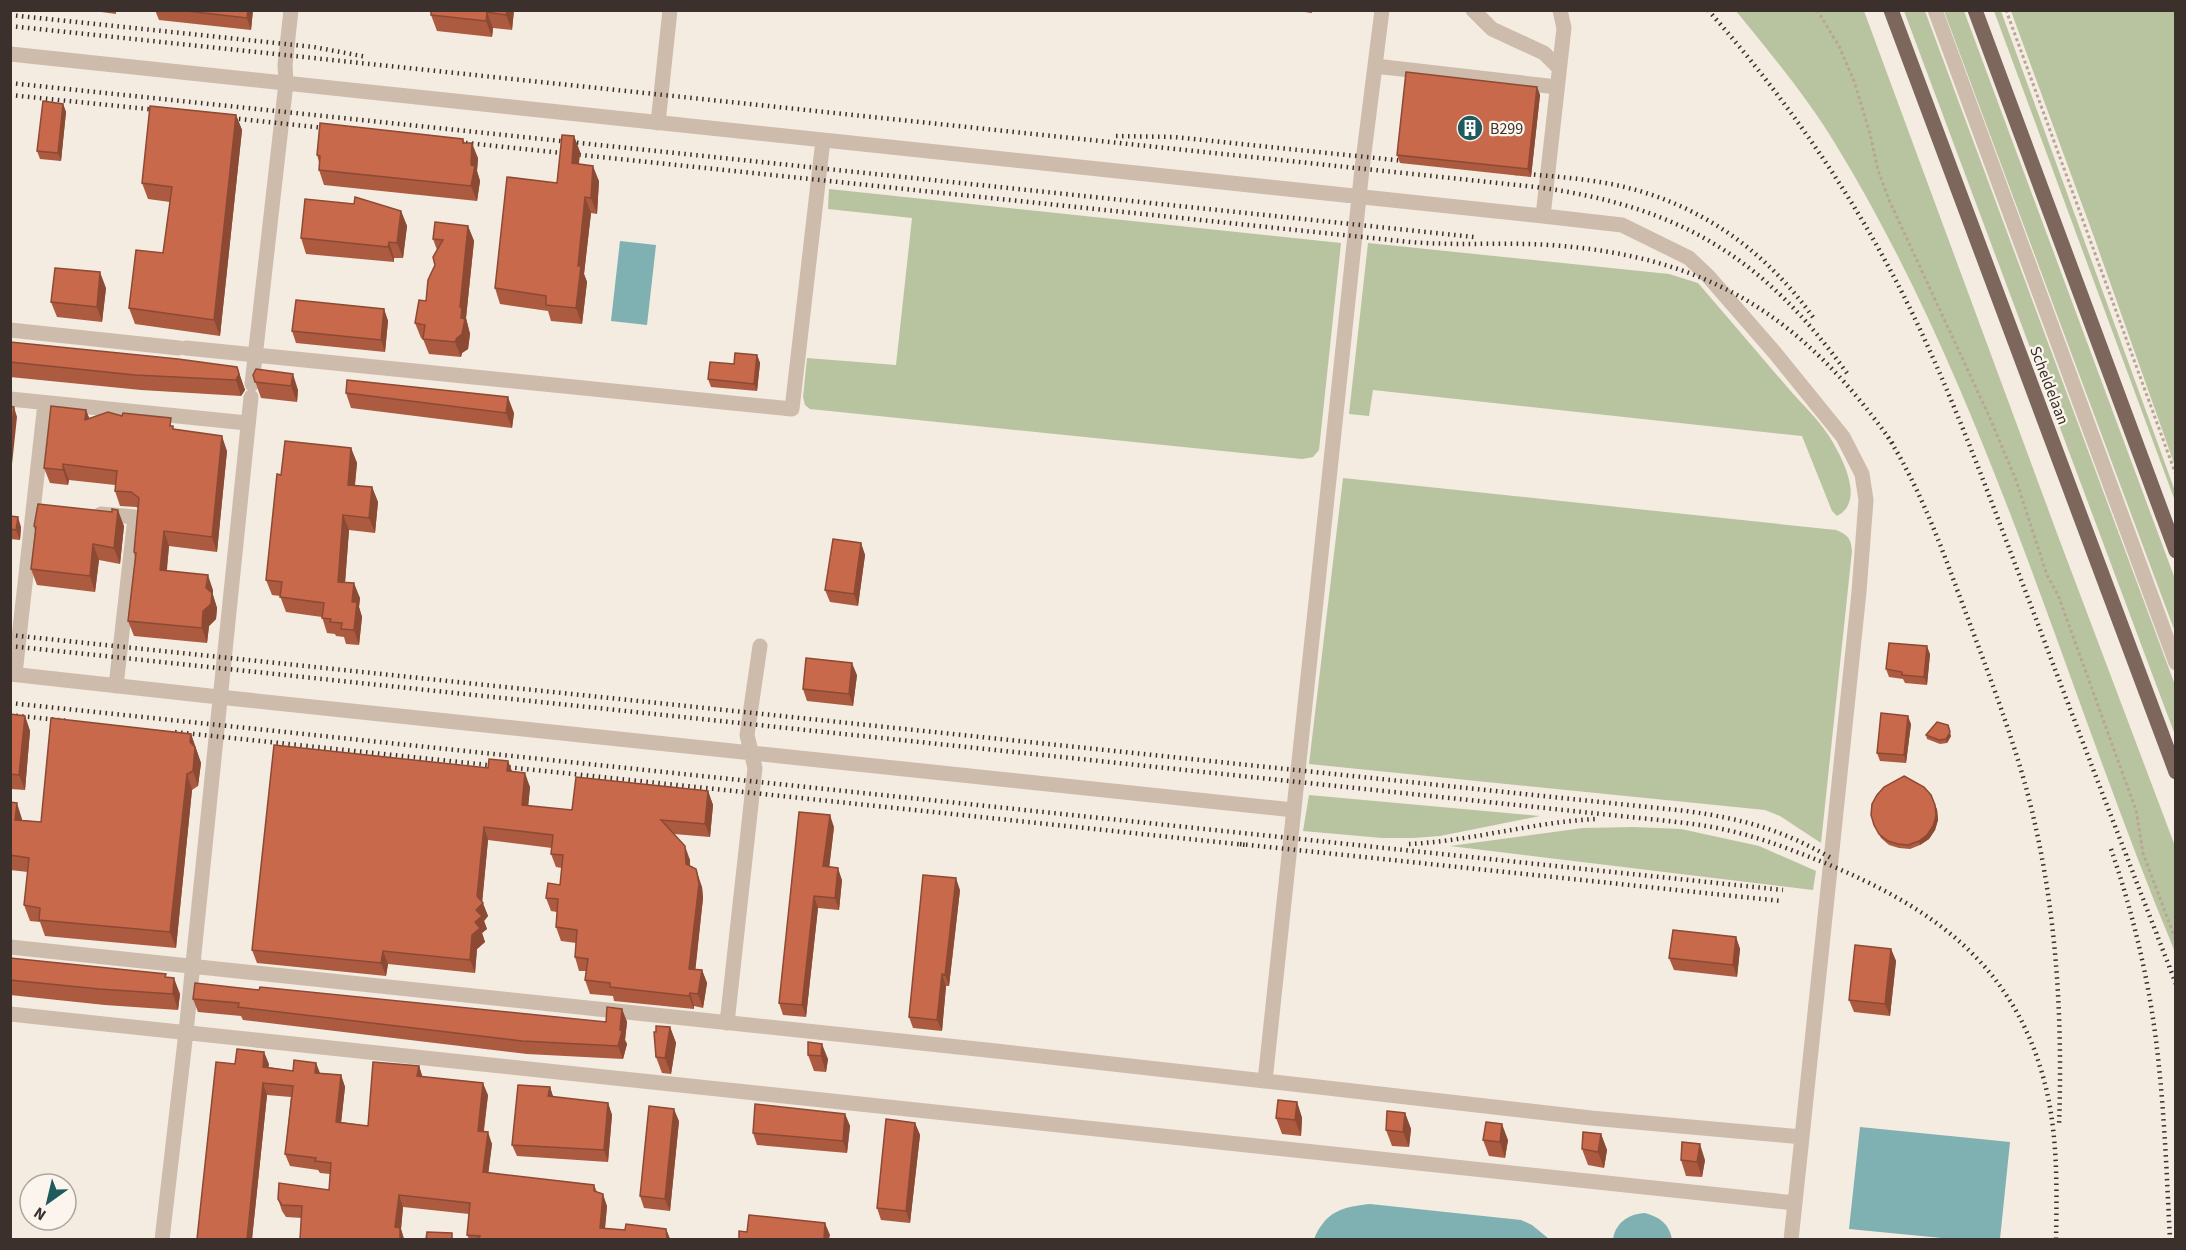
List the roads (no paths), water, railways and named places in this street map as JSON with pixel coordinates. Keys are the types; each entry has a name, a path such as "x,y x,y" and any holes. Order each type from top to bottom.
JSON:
{"main road":[{"name":"Scheldelaan","path":"1891,10 2175,772"},
{"path":"1975,10 2175,551"}],"lane":[{"path":"162,1239 186,1032 247,423 286,83 285,65 291,10"},
{"path":"658,123 670,10"},
{"path":"1265,1081 1359,196 1382,10"},
{"path":"1473,10 1492,29 1544,53 1559,68"},
{"path":"1543,216 1564,27 1560,10"},
{"path":"1935,10 2175,663"},
{"path":"10,54 1622,225 1689,258 1708,276 1791,372 1843,437 1862,474 1866,500 1859,592 1791,1239"},
{"path":"1375,66 1557,87"},
{"path":"10,330 792,409 823,140"},
{"path":"10,399 247,423"},
{"path":"45,403 39,509 13,674 219,698 1293,810"},
{"path":"90,513 135,517 116,686"},
{"path":"728,1023 755,768 747,735 760,646"},
{"path":"10,947 1591,1118 1802,1137"},
{"path":"10,1014 1795,1203"}],"water":[{"path":"620,241 656,245 647,325 611,321"},
{"path":"1860,1127 2010,1142 2000,1239 1952,1239 1849,1229"},
{"path":"1370,1204 1521,1220 1532,1225 1549,1239 1314,1239 1324,1222 1336,1212"},
{"path":"1645,1213 1663,1222 1669,1229 1672,1239 1613,1239 1617,1228 1624,1220"}],"railway":[{"path":"1708,10 1768,83 1823,159 1873,239 1917,323 1978,466 2176,984"},
{"path":"10,15 314,47 367,57"},
{"path":"10,26 1536,187 1587,196 1634,208 1676,224 1715,244 1751,269 1785,299 1849,376"},
{"path":"10,83 1474,237"},
{"path":"10,95 167,111"},
{"path":"221,117 334,129"},
{"path":"1116,136 1174,137 1414,162"},
{"path":"448,141 1410,242 1550,245 1606,251 1658,263 1704,279 1747,301 1787,328 1824,360 1859,399 1893,444"},
{"path":"1516,173 1611,184 1642,192 1700,216 1727,232 1752,251 1775,272 1815,320"},
{"path":"1888,437 1912,480 1950,570 2005,721 2036,826 2055,954 2060,1040 2059,1127"},
{"path":"10,635 1686,811 1762,827 1797,840 1833,859"},
{"path":"10,646 1668,821 1708,826 1748,835 1825,863 1898,898 1960,942 1986,968 2009,999 2027,1033 2042,1073 2054,1135 2056,1240"},
{"path":"10,703 1783,890"},
{"path":"10,715 68,721"},
{"path":"175,732 1246,845"},
{"path":"1409,844 1596,819"},
{"path":"1240,844 1781,901"},
{"path":"2111,849 2135,929 2152,1012 2163,1110 2170,1240"}],"place":[{"name":"B299","path":"1470,128"}]}
